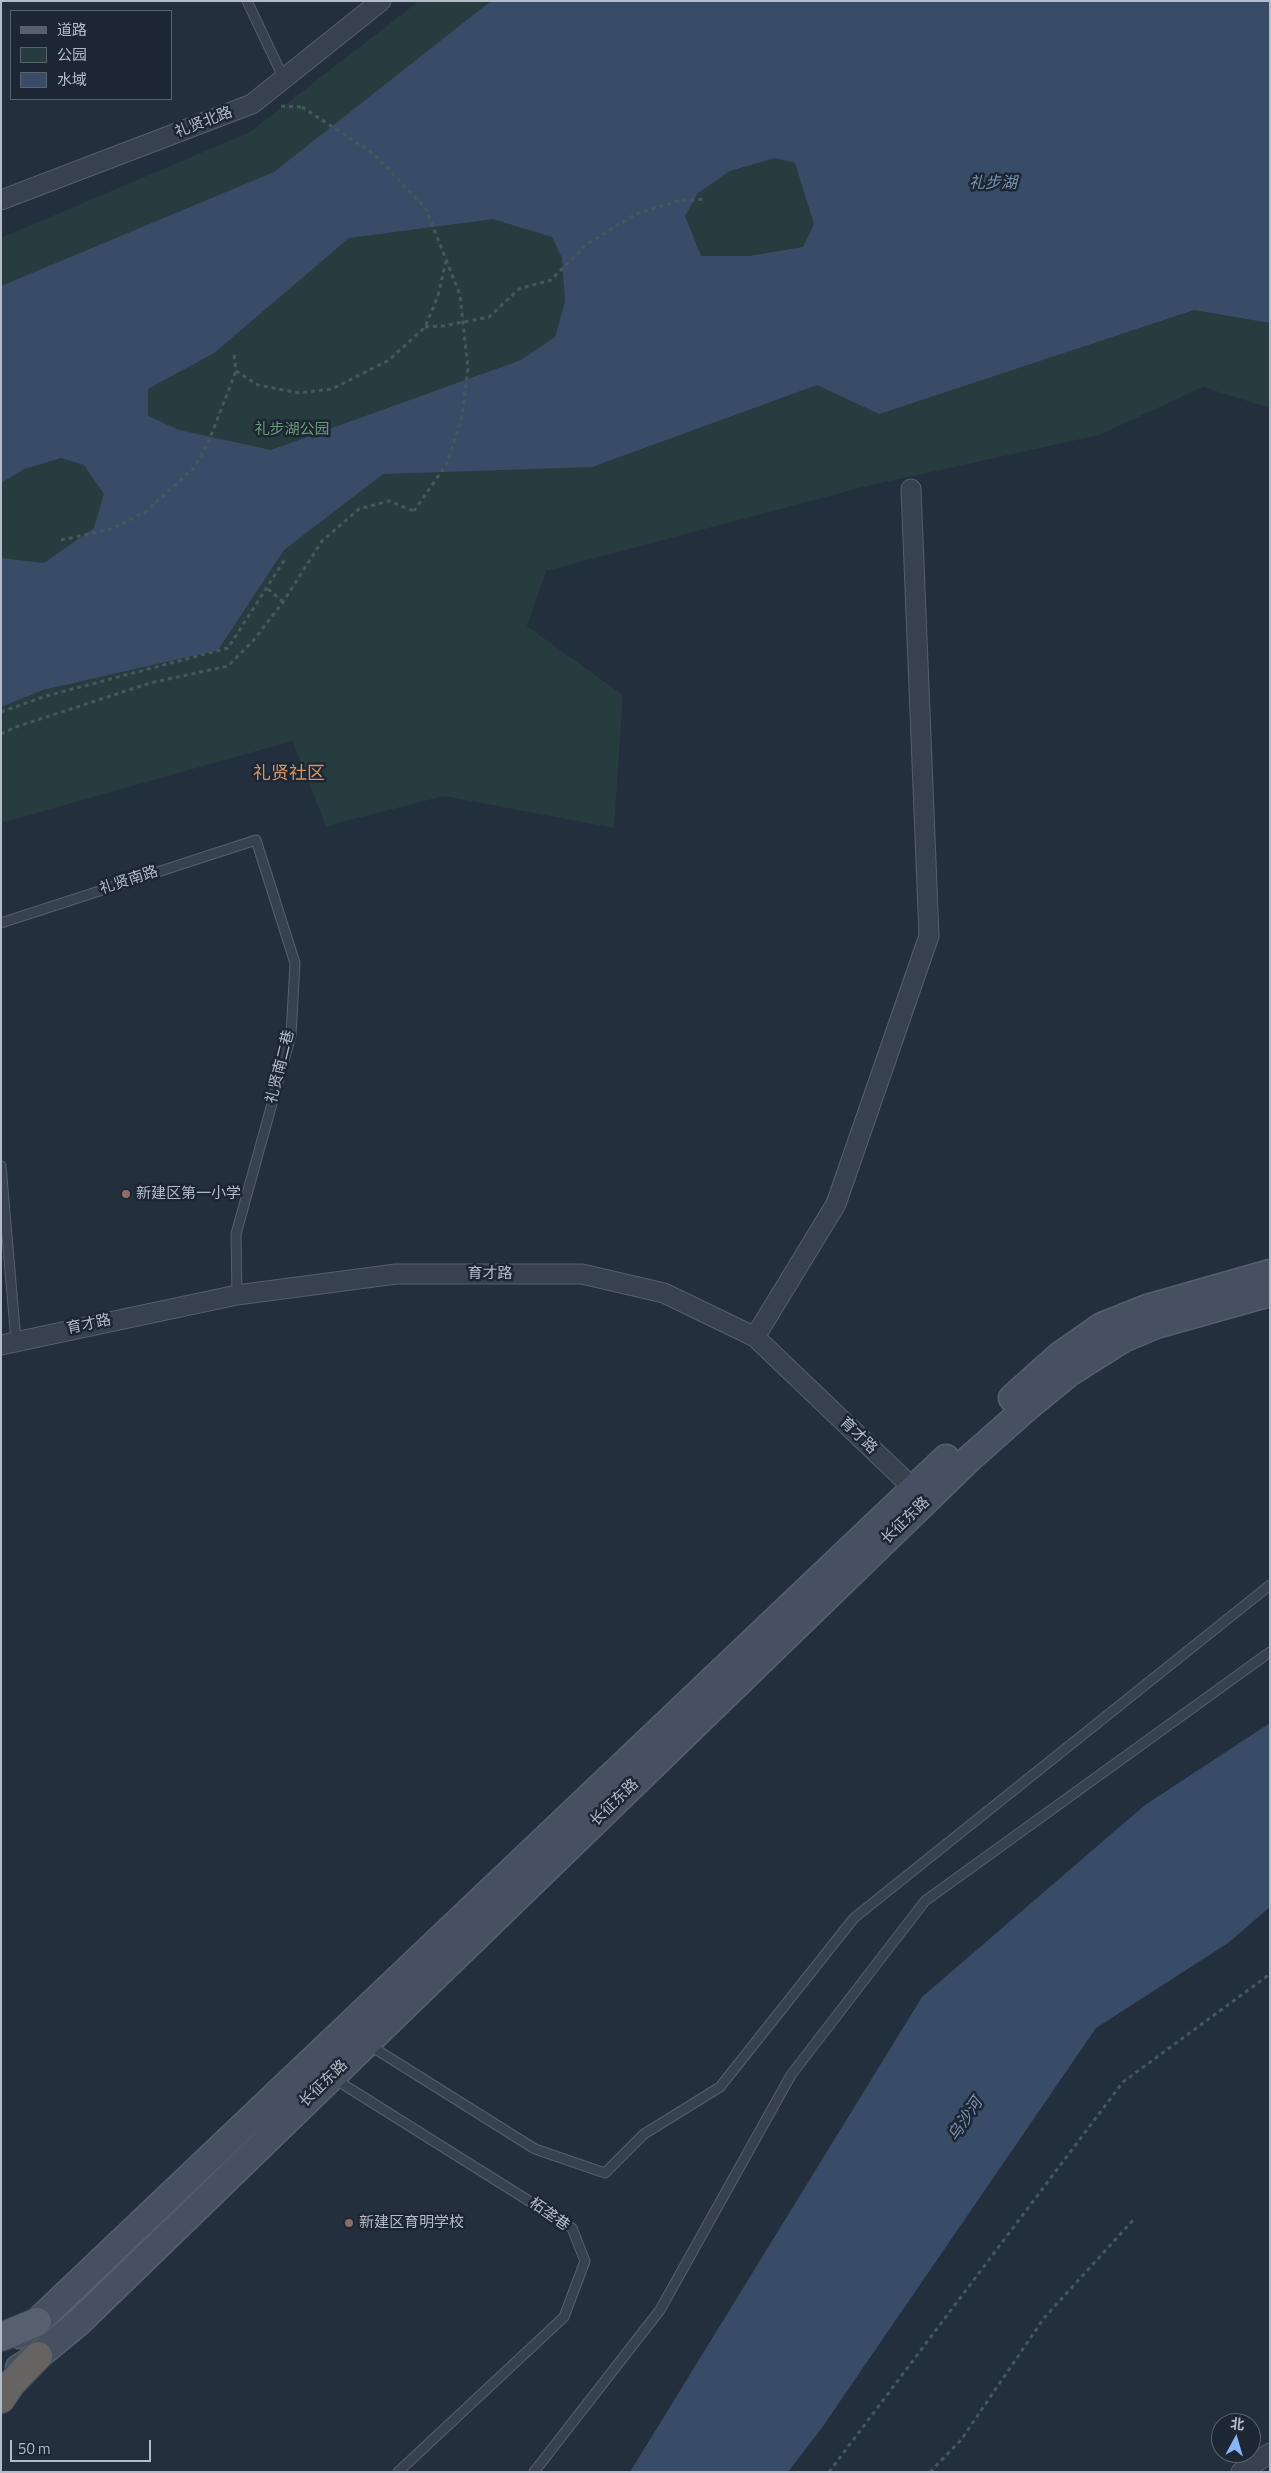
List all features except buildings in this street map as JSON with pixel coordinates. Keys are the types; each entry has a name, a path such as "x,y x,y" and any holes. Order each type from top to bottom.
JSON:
{"highway":[{"path":"1,2399 11,2384 38,2356"}],"main road":[{"name":"长征东路","path":"1,2346 37,2322 913,1488 1059,1356 1102,1326 1147,1308 1270,1273"},
{"name":"长征东路","path":"1,2379 38,2356 79,2322 969,1459 1062,1378 1123,1339 1156,1325 1270,1293"},
{"path":"1,2337 37,2322"}],"street":[{"name":"礼贤北路","path":"1,200 252,104 381,1"},
{"path":"755,1337 836,1204 928,936 911,489"},
{"name":"育才路","path":"8,1343 237,1295 396,1274 582,1274 664,1293 755,1337 913,1488"},
{"path":"1241,2472 1270,2453"}],"lane":[{"path":"247,1 284,79"},
{"name":"礼贤南路","path":"1,923 256,840"},
{"name":"礼贤南二巷","path":"237,1295 236,1234 291,1035 295,963 256,840"},
{"path":"1,1166 8,1343"},
{"path":"367,2043 535,2149 605,2173 644,2134 720,2087 854,1918 1248,1600 1270,1585"},
{"path":"534,2472 660,2310 791,2075 925,1901 1270,1652"},
{"name":"柘垄巷","path":"331,2077 572,2228 585,2260 564,2317 398,2472"}],"path":[{"path":"1,734 16,727 150,683 228,666 253,641 283,602 322,541 359,510 389,501 414,511 446,465 461,422 468,369 460,295 426,210 374,154 302,107"},
{"path":"425,327 443,326 489,317 519,289 551,280 587,244 636,214 678,201 705,199"},
{"path":"236,371 258,385 299,393 332,389 389,360 425,327 438,296 446,261"},
{"path":"61,540 112,529 145,512 195,467 210,438 236,371 234,355"},
{"path":"1,712 46,696 228,648 268,589 285,559"},
{"path":"268,589 283,602"},
{"path":"829,2472 1123,2082 1270,1974"},
{"path":"930,2472 960,2440 1044,2318 1135,2218"}],"green space":[{"name":"礼步湖","path":"419,1 1270,1 1270,408 1203,387 1099,435 867,486 546,571 527,626 623,695 614,828 444,796 326,826 292,741 1,823 1,238 250,132"}],"water":[{"name":"礼步湖","path":"491,1 1270,1 1270,323 1194,310 879,414 817,385 592,467 383,474 284,550 218,650 43,690 1,707 1,558 44,563 94,528 104,494 84,465 61,458 24,469 1,483 1,286 274,172","holes":["775,158 795,163 814,224 803,247 749,256 701,256 685,216 698,193 730,171","493,219 552,237 562,258 565,302 555,337 521,360 271,450 179,430 148,416 148,389 214,353 349,238"]},
{"name":"乌沙河","path":"1270,1723 1270,1907 1228,1943 1096,2028 821,2429 788,2472 630,2472 922,1997 1145,1805"}],"place":[{"name":"新建区第一小学","path":"126,1194"},
{"name":"新建区育明学校","path":"349,2223"}],"district":[{"name":"礼贤社区","path":"289,775"}],"park label":[{"name":"礼步湖公园","path":"292,430"}]}
